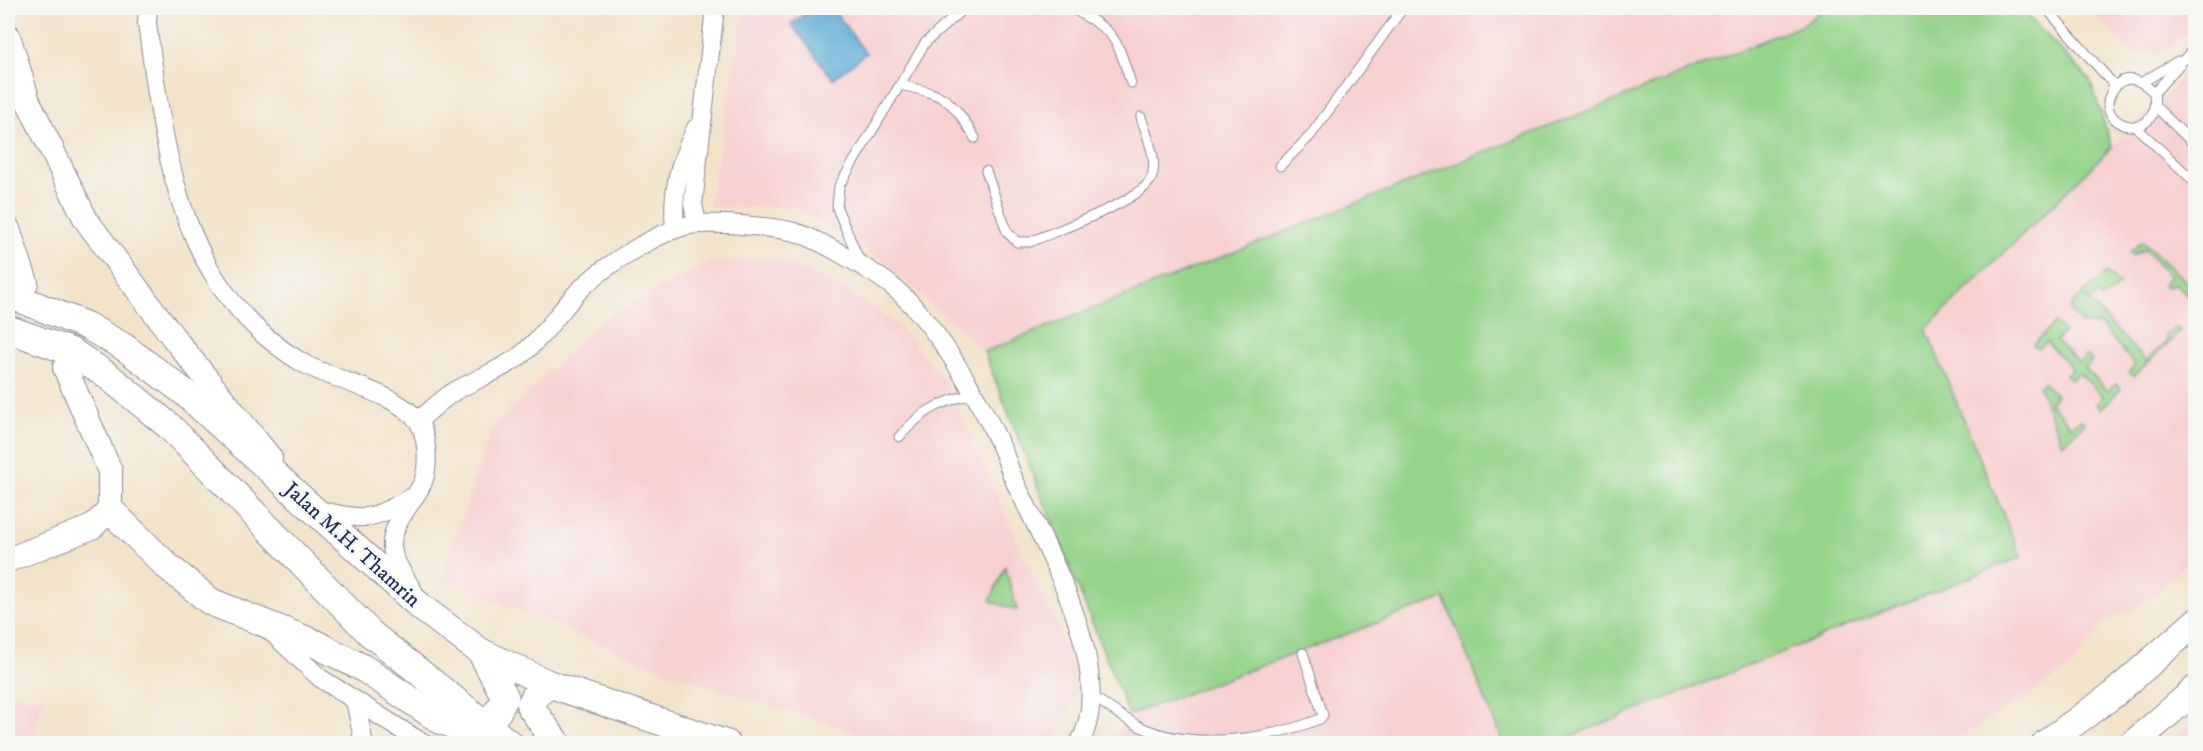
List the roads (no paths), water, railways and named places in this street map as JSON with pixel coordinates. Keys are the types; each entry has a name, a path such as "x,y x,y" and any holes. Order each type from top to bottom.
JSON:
{"main road":[{"path":"8,36 28,101 87,220 173,337 309,508"},
{"path":"8,229 17,289"},
{"name":"Jalan M.H. Thamrin","path":"17,289 124,346 184,392 422,609 481,651 549,684 727,744"},
{"name":"Jalan M.H. Thamrin","path":"8,328 72,352 108,376 161,419 370,633 494,734 510,744"},
{"path":"65,368 110,471 110,510 167,566 211,602 260,621 363,668 440,720 494,734 498,711 505,697 481,651"},
{"path":"13,558 92,527 110,510"},
{"path":"2045,744 2114,694 2196,622"},
{"path":"549,684 535,696 530,706 557,744"},
{"path":"2133,744 2196,689"}],"street":[{"path":"148,8 147,23 162,133 179,204 197,246 214,277 248,318 274,343 303,363 399,404 418,422 426,446 424,479 396,527 393,552 422,609"},
{"path":"697,223 693,204 715,8"},
{"path":"675,229 673,203 681,159 702,115"},
{"path":"418,422 452,393 518,357 549,327 577,293 612,263 675,229 697,223 792,231 862,265 896,289 938,335 1002,446 1015,483 1075,613 1085,650 1091,694 1079,744"},
{"path":"309,508 356,519 381,515 412,497"},
{"path":"260,621 320,678 424,744"},
{"path":"355,700 364,744"}],"lane":[{"path":"862,265 837,208 839,186 926,43 964,8"},
{"path":"1071,8 1102,25 1117,40 1131,83"},
{"path":"1280,166 1310,136 1403,8"},
{"path":"2046,8 2115,86"},
{"path":"2154,93 2196,46"},
{"path":"2144,81 2184,58"},
{"path":"2134,79 2144,81 2154,93 2156,107 2149,120 2136,127 2117,122 2108,104 2115,86 2134,79"},
{"path":"901,85 931,92 953,104 975,138"},
{"path":"2156,107 2196,146"},
{"path":"986,171 1007,232 1017,242 1030,242 1137,195 1151,179 1153,159 1141,117"},
{"path":"2136,127 2196,183"},
{"path":"899,437 916,418 938,403 972,394"},
{"path":"1091,694 1142,728 1160,734 1185,739 1246,740 1320,719 1323,715 1303,653"}],"water":[{"path":"813,8 832,8 866,53 833,79 791,24"}]}
